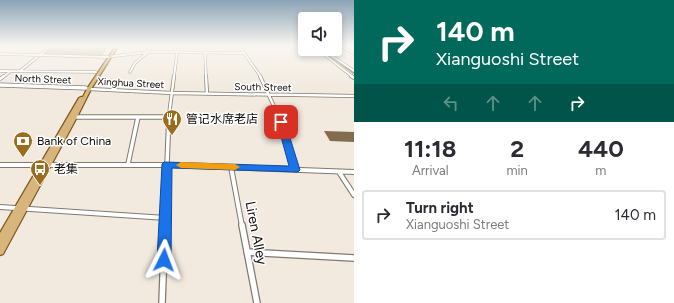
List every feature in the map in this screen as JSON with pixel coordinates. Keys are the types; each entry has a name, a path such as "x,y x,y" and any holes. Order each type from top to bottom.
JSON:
{"main road":[{"path":"46,165 96,72 105,60"},
{"path":"0,240 75,117 87,89 106,60"},
{"path":"0,251 20,209"}],"street":[{"path":"20,71 33,60"},
{"path":"130,72 138,60"},
{"path":"162,303 169,118 177,60"},
{"path":"205,60 207,94"},
{"path":"251,60 270,95 295,170"},
{"path":"331,60 354,78"},
{"path":"338,60 354,71"},
{"path":"0,71 96,72"},
{"path":"0,79 11,71"},
{"name":"North Street","path":"0,86 87,89"},
{"name":"Xinghua Street","path":"87,89 172,93"},
{"name":"South Street","path":"172,93 354,97"},
{"path":"75,117 169,118"},
{"path":"128,164 138,117"},
{"path":"0,165 167,164 354,172"},
{"name":"Liren Alley","path":"230,167 257,303"},
{"path":"339,172 354,196"},
{"path":"0,207 166,218"},
{"path":"247,252 354,258"}],"building":[{"path":"324,131 354,132 354,142 330,141"}],"waterway":[{"path":"336,60 354,73"}],"slow traffic":[{"path":"181,165 235,167"}],"place":[{"name":"管记水席老店","path":"172,136"},
{"name":"Bank of China","path":"23,158"},
{"name":"老集","path":"40,186"}],"route":[{"path":"164,260 167,164 295,170 281,122"}]}
